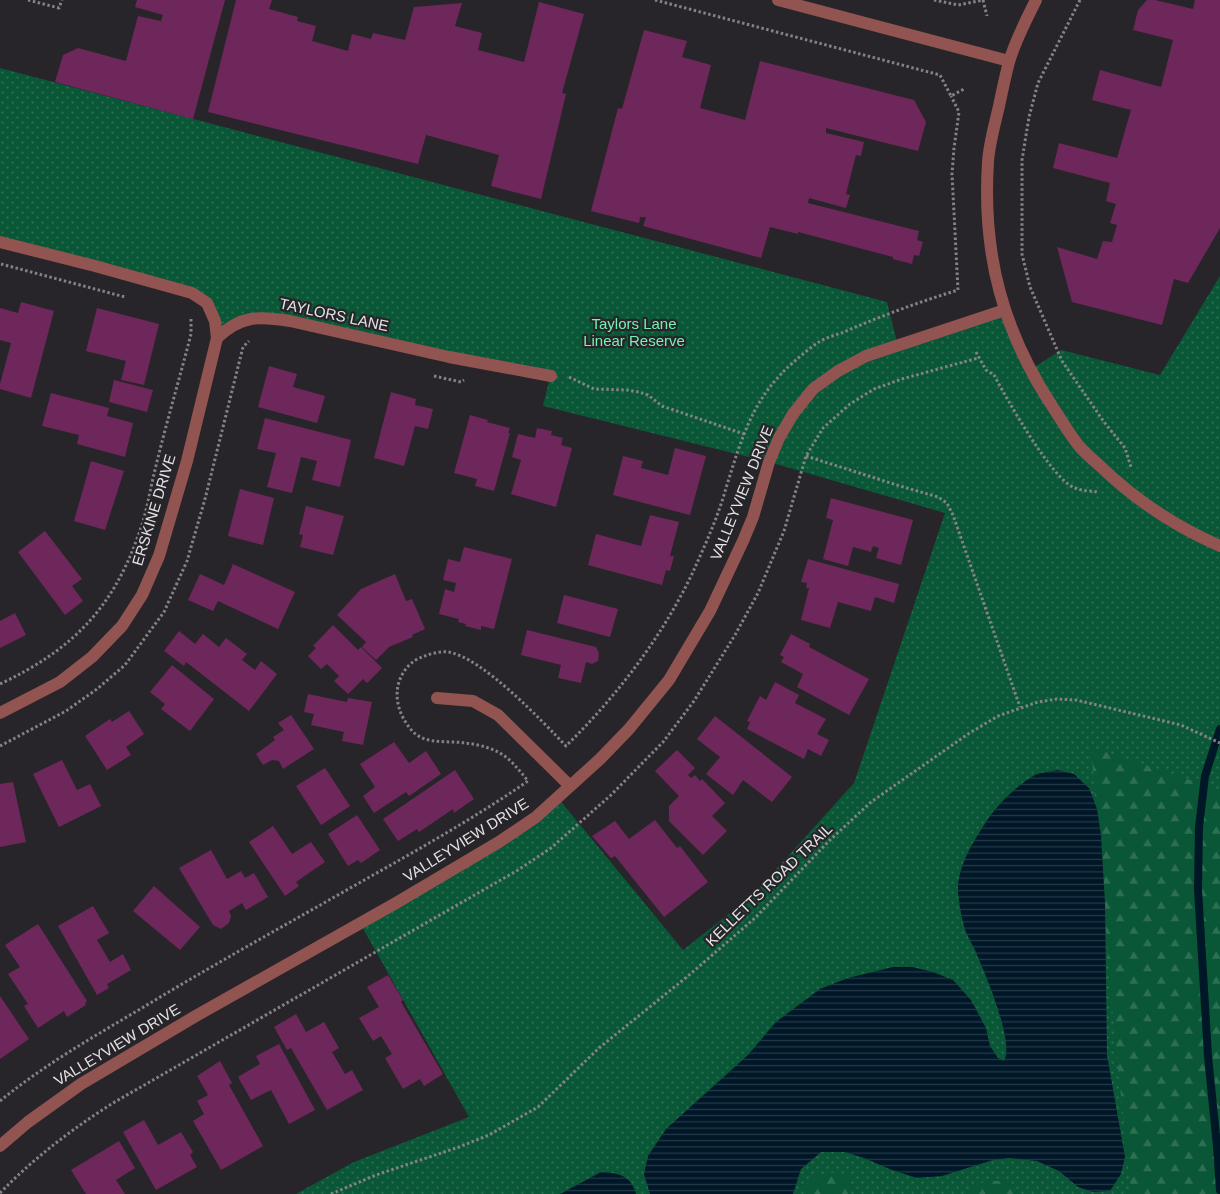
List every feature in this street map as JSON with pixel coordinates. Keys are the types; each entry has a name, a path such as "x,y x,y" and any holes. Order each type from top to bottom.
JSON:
{"street":[{"path":"778,0 1009,61"},
{"path":"1036,0 1009,61 996,118 988,169 991,257 1005,310 1013,333 1036,381 1079,446 1150,509 1194,535 1220,546"},
{"path":"0,242 192,293 207,303 215,321 217,338"},
{"name":"VALLEYVIEW DRIVE","path":"0,1146 28,1122 81,1084 499,842 536,817 600,760 644,712 669,680 710,610 743,541 753,517 778,438 814,389 838,371 866,356 1005,310"},
{"name":"TAYLORS LANE","path":"217,338 225,330 241,321 264,316 290,320 449,357 551,376"},
{"name":"ERSKINE DRIVE","path":"0,713 60,682 92,657 122,626 142,595 159,556 182,480 217,338"},
{"path":"437,698 473,701 498,715 570,786"}],"path":[{"path":"28,0 59,8 62,0"},
{"path":"566,746 609,700 631,672 675,606 692,574 718,513 744,434 756,407 773,383 795,361 820,341 870,320 958,290 952,174 959,112 940,75 656,0"},
{"path":"934,0 958,5 983,0 987,16"},
{"path":"1080,0 1038,83 1029,117 1022,160 1022,254 1030,287 1062,361 1104,422 1125,448 1131,468 1136,473"},
{"path":"951,96 964,89"},
{"path":"0,264 126,297"},
{"path":"0,684 21,674 55,653 92,620 119,580 139,535 191,334 192,314"},
{"path":"978,358 874,389 850,404 823,428 806,456 938,496 947,503 954,515 1020,708"},
{"path":"551,376 568,376 594,389 639,392 648,395 662,406 744,434"},
{"name":"KELLETTS ROAD TRAIL","path":"331,1194 376,1174 459,1147 489,1134 538,1107 599,1048 688,976 754,918 829,840 871,802 968,734 998,716 1020,708 1057,699 1076,700 1181,725 1220,743"},
{"path":"0,1101 61,1056 168,992 428,844 494,805 528,781"}],"green space":[{"name":"Taylors Lane Linear Reserve","path":"0,68 887,302 898,346 1005,310 1030,370 1061,350 1160,375 1220,276 1220,729 1211,755 1220,732 1220,1194 296,1194 354,1162 469,1117 360,923 558,798 683,950 754,894 854,783 945,513 769,462 543,406 550,377 264,317 225,331 207,303 0,242"},
{"path":"1091,747 1220,790 1220,1194 1131,1194 1112,1007"},
{"path":"836,1172 850,1175 848,1194 804,1194 809,1178"},
{"path":"986,1181 1006,1181 1020,1194 966,1194 966,1191"}],"water":[{"path":"1057,770 1074,774 1089,788 1097,809 1101,835 1105,903 1107,1055 1125,1157 1121,1174 1110,1191 1093,1192 1078,1187 1059,1171 1037,1161 1010,1158 993,1160 942,1176 917,1178 845,1152 821,1152 801,1169 793,1194 650,1194 644,1174 648,1156 666,1129 748,1055 776,1022 820,989 848,978 893,967 912,967 933,972 953,980 971,1000 986,1028 990,1046 998,1058 1004,1061 1006,1052 1002,1023 985,974 965,929 958,883 963,864 971,846 995,809 1028,779 1037,774"},
{"path":"601,1172 623,1176 631,1183 636,1194 560,1194"}],"building":[{"path":"137,0 225,0 193,119 55,82 63,55 78,48 126,61 138,16 161,21 163,15 135,7"},
{"path":"236,0 272,0 269,9 298,17 297,21 316,26 312,41 348,51 352,34 371,39 373,33 405,40 414,7 462,3 455,26 482,33 478,50 524,62 539,2 584,14 562,93 566,94 541,199 491,186 499,155 426,135 418,164 208,112"},
{"path":"1147,0 1155,0 1193,9 1195,0 1220,0 1220,228 1188,283 1174,279 1162,325 1072,302 1057,247 1097,259 1103,241 1112,242 1117,225 1110,223 1116,204 1106,201 1110,183 1053,168 1059,143 1117,158 1131,110 1092,100 1100,70 1161,87 1173,40 1133,30 1138,10"},
{"path":"644,30 687,41 682,57 711,65 700,108 745,120 760,61 914,100 926,122 918,151 826,128 826,133 864,142 861,156 856,155 846,194 850,195 846,208 809,198 808,203 919,231 917,240 923,242 919,256 914,255 912,264 893,259 893,257 798,232 798,234 770,227 761,258 643,226 646,217 640,217 639,223 591,211 618,108 622,109"},
{"path":"21,302 54,311 31,398 0,389 11,343 0,340 0,308 18,313"},
{"path":"97,308 159,324 144,385 121,380 126,361 86,351"},
{"path":"269,366 297,374 293,387 325,396 317,423 258,407"},
{"path":"114,380 153,390 147,412 109,402"},
{"path":"391,392 416,399 415,405 433,409 428,429 415,426 404,466 374,458"},
{"path":"51,393 109,408 107,416 133,423 125,457 77,444 79,435 42,426"},
{"path":"470,415 510,428 494,491 475,486 477,479 454,473"},
{"path":"265,418 351,440 340,487 312,480 317,461 301,457 292,493 267,487 276,453 257,449"},
{"path":"537,428 552,431 551,435 563,438 561,445 572,448 556,507 511,494 521,460 512,457 518,434 535,438"},
{"path":"675,448 706,456 690,515 613,495 623,456 643,461 641,468 668,475"},
{"path":"91,461 124,471 105,530 74,521"},
{"path":"240,489 274,498 263,545 228,536"},
{"path":"831,498 913,520 901,565 876,558 879,548 873,546 871,552 853,547 848,566 823,559 833,520 826,518"},
{"path":"306,506 344,516 333,555 300,547 303,535 299,534"},
{"path":"650,515 679,522 670,556 674,556 670,571 666,570 662,585 588,565 596,534 641,546"},
{"path":"45,531 82,579 72,586 83,601 65,615 18,552"},
{"path":"464,547 512,559 494,629 481,626 481,630 465,626 466,624 458,622 459,619 439,614 445,589 454,592 456,583 443,580 448,559 460,562"},
{"path":"808,559 899,584 894,603 875,597 871,611 838,602 830,628 801,620 809,588 806,588 807,583 801,582"},
{"path":"233,564 295,592 278,629 218,601 213,611 188,600 200,574 224,585"},
{"path":"395,574 406,601 412,599 425,629 412,635 413,637 389,647 376,660 362,647 366,642 337,615 361,589"},
{"path":"564,595 618,609 610,637 557,623"},
{"path":"15,613 26,635 0,648 0,621"},
{"path":"333,625 358,650 361,647 382,668 367,683 363,679 348,694 334,681 339,676 327,664 321,669 308,656 316,648 313,646"},
{"path":"527,630 596,647 599,653 598,661 592,664 586,662 581,683 558,678 561,665 521,655"},
{"path":"179,631 195,644 203,634 219,647 226,638 247,654 242,660 255,670 261,661 277,674 249,711 186,662 184,666 164,651"},
{"path":"791,634 810,644 809,647 869,679 849,715 797,687 803,674 781,662 784,657 780,655"},
{"path":"172,665 214,699 190,731 161,709 165,704 150,692"},
{"path":"775,682 799,695 795,703 826,719 817,734 829,740 821,756 808,749 804,759 747,729 750,722 747,721 760,696 766,700"},
{"path":"308,694 347,702 348,698 372,702 363,745 342,741 344,732 311,725 314,714 304,712"},
{"path":"129,711 144,734 126,747 131,755 107,770 85,736 110,719 112,722"},
{"path":"291,715 314,749 283,769 279,761 272,760 263,765 256,754 275,740 273,737 284,730 278,723"},
{"path":"715,716 792,777 772,802 743,780 733,795 706,774 720,757 697,739"},
{"path":"394,742 409,763 426,751 441,774 409,796 406,792 374,813 363,796 375,787 360,764"},
{"path":"677,750 695,768 688,775 691,778 695,775 700,781 702,779 725,803 712,816 727,831 703,855 669,821 669,806 679,796 655,771"},
{"path":"62,760 77,790 90,784 101,806 59,827 33,774"},
{"path":"325,768 350,806 321,825 296,786"},
{"path":"455,770 474,799 454,813 453,809 419,832 417,829 398,841 383,819"},
{"path":"13,782 26,842 0,847 0,784"},
{"path":"357,815 380,850 361,863 358,860 348,866 328,834"},
{"path":"655,820 677,848 680,846 708,882 664,917 615,856 611,858 592,836 615,821 629,839"},
{"path":"273,826 292,854 311,842 325,862 296,882 299,886 285,896 249,842"},
{"path":"211,850 227,879 241,871 245,878 254,873 268,897 246,910 242,903 229,911 231,916 229,923 221,929 213,925 179,868"},
{"path":"154,886 200,927 180,950 133,911"},
{"path":"93,906 109,933 97,940 110,962 123,954 131,970 107,984 109,988 97,995 58,926"},
{"path":"38,924 87,1001 86,1005 67,1017 64,1011 38,1028 24,1006 28,1004 8,974 20,967 5,945"},
{"path":"388,975 403,1000 401,1002 443,1074 424,1086 420,1079 403,1089 385,1058 392,1054 381,1036 373,1041 359,1018 379,1007 367,987"},
{"path":"0,996 29,1039 0,1059"},
{"path":"296,1014 306,1032 324,1022 339,1048 332,1052 345,1074 352,1070 363,1090 327,1110 291,1048 287,1050 274,1027"},
{"path":"279,1044 315,1110 289,1124 271,1090 251,1100 238,1077 260,1064 256,1056"},
{"path":"220,1061 232,1083 229,1085 263,1146 221,1170 193,1121 204,1114 197,1101 208,1095 197,1076"},
{"path":"144,1120 158,1145 181,1132 193,1152 190,1155 197,1167 156,1190 123,1132"},
{"path":"119,1141 135,1168 116,1180 125,1194 86,1194 71,1170"}],"waterway":[{"path":"1220,729 1205,776 1199,827 1198,889 1208,1056 1220,1190"}]}
